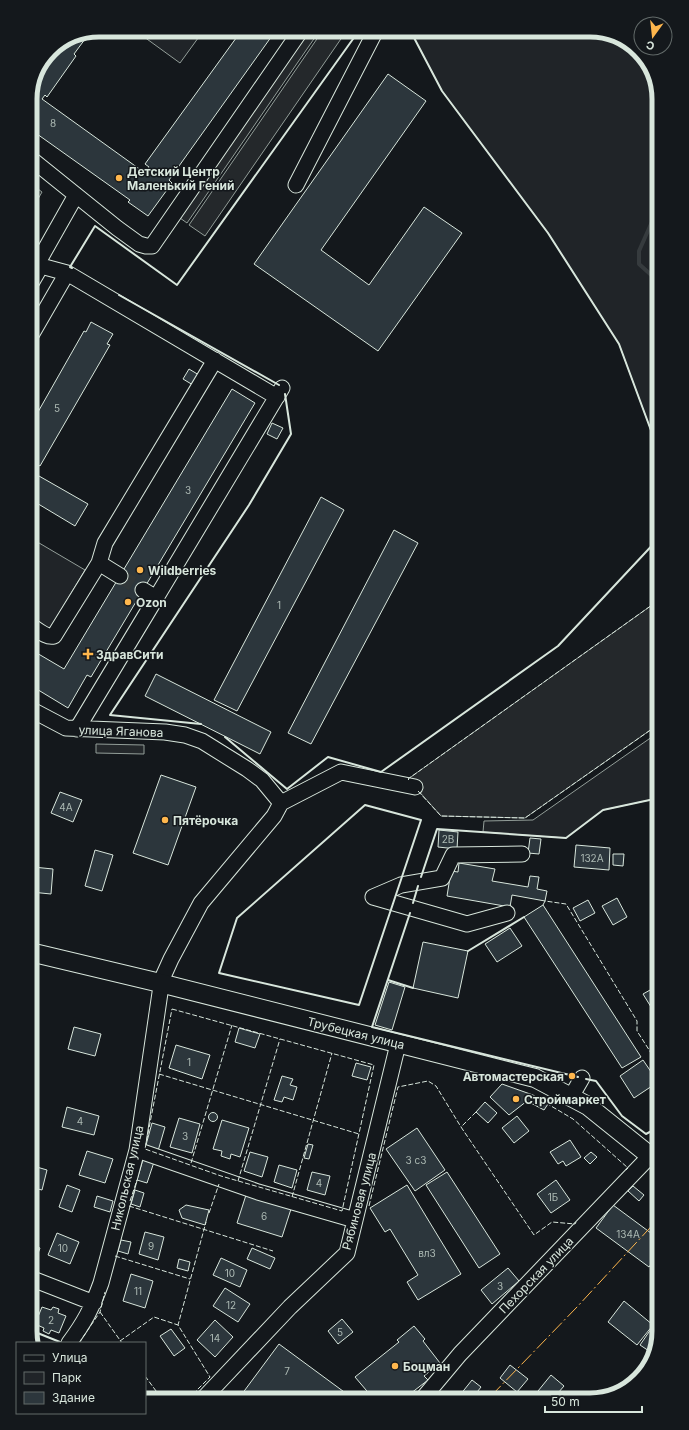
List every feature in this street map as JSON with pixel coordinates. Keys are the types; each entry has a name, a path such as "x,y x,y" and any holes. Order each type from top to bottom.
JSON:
{"main road":[{"name":"Трубецкая улица","path":"37,954 535,1078 588,1106 652,1153"}],"street":[{"path":"37,164 139,244 152,246 296,37"},
{"path":"296,185 372,37"},
{"path":"37,261 76,195"},
{"path":"37,263 67,273 215,360 280,392 77,729"},
{"path":"37,325 67,273"},
{"path":"37,629 51,637 54,636 98,563 105,543 215,360"},
{"path":"98,563 120,576"},
{"path":"143,590 156,598"},
{"name":"улица Яганова","path":"37,713 66,728 165,732 202,741 262,780 281,803"},
{"path":"281,803 341,772 416,787"},
{"name":"Никольская улица","path":"70,1342 84,1324 94,1303 101,1283 137,1150 161,984 171,959 201,903 274,816 281,803"},
{"path":"507,913 467,924 373,897 401,885 442,878 453,855 522,854"},
{"name":"Рябиновая улица","path":"210,1393 290,1307 347,1253 398,1044"},
{"path":"571,1097 582,1078"},
{"path":"137,1150 258,1192 355,1220"},
{"name":"Пехорская улица","path":"427,1393 460,1354 652,1160"},
{"path":"37,1281 94,1303"}],"green space":[{"path":"144,37 199,37 180,63"},
{"path":"414,37 595,37 610,40 625,47 633,54 633,56 635,56 644,68 651,87 652,98 652,433 619,344 548,233 442,91"},
{"path":"37,542 85,570 49,630 37,622"},
{"path":"652,737 652,800 603,810 566,838 483,832 484,821 533,820"}],"shaded area":[{"path":"305,37 315,37 187,223 180,218"},
{"path":"318,37 342,37 205,236 189,225"},
{"path":"37,188 42,192 37,201"},
{"path":"652,605 652,729 525,818 441,816 408,779"},
{"path":"96,744 144,745 144,754 96,753"}],"building":[{"path":"237,37 271,37 169,180 172,183 148,216 128,202 130,200 37,134 37,94 39,83 47,64 55,55 64,47 85,39 74,54 76,56 47,97 45,95 42,99 145,173 149,167 145,164"},
{"path":"388,74 426,101 321,250 369,285 424,207 462,233 378,351 254,264"},
{"path":"91,322 113,334 107,344 110,345 40,466 37,464 37,414 84,331 86,332"},
{"path":"189,369 199,375 193,385 183,379"},
{"path":"232,389 255,403 91,677 87,675 68,708 37,689 37,653 64,669"},
{"path":"272,423 283,428 277,439 267,434"},
{"path":"37,475 88,504 75,526 37,503"},
{"path":"321,497 344,510 237,711 214,700"},
{"path":"394,530 418,543 311,744 288,733"},
{"path":"156,674 271,732 260,754 145,696"},
{"name":"Пятёрочка","path":"161,775 196,787 168,865 133,853"},
{"path":"60,792 82,800 73,822 51,813"},
{"path":"439,830 458,832 457,849 438,847"},
{"path":"530,838 541,839 539,854 528,853"},
{"path":"576,845 610,848 609,870 574,867"},
{"path":"95,850 113,855 102,891 85,886"},
{"path":"613,854 624,854 623,866 613,865"},
{"path":"459,863 495,869 492,881 528,887 530,876 539,877 537,889 547,891 545,901 512,895 510,907 447,896 451,871 458,872"},
{"path":"37,867 53,869 51,894 37,893"},
{"path":"617,898 627,917 613,925 602,906"},
{"path":"588,900 595,913 580,921 573,908"},
{"path":"543,905 641,1057 622,1068 524,917"},
{"path":"510,928 522,946 497,962 485,944"},
{"path":"423,942 468,951 458,998 413,988"},
{"path":"389,982 405,987 392,1030 375,1025"},
{"path":"652,989 652,1006 651,1007 643,994"},
{"path":"74,1027 101,1034 95,1056 68,1049"},
{"path":"239,1028 260,1034 255,1048 235,1042"},
{"path":"176,1045 210,1055 202,1079 169,1068"},
{"path":"643,1060 652,1073 652,1086 634,1098 620,1076"},
{"path":"356,1063 371,1067 367,1080 352,1076"},
{"path":"282,1076 293,1079 290,1085 297,1087 293,1100 284,1097 282,1102 274,1100"},
{"name":"Строймаркет","path":"502,1084 533,1095 548,1104 544,1110 527,1101 509,1115 490,1097"},
{"path":"485,1102 497,1113 488,1123 476,1112"},
{"path":"67,1107 99,1116 94,1135 62,1127"},
{"path":"213,1112 218,1117 213,1122 208,1117"},
{"path":"517,1116 529,1131 514,1143 502,1128"},
{"path":"179,1118 200,1124 192,1153 170,1147"},
{"path":"222,1120 249,1128 240,1157 231,1154 230,1159 221,1156 222,1151 213,1149"},
{"path":"152,1123 165,1127 158,1151 147,1147 146,1145"},
{"path":"417,1128 445,1170 415,1191 386,1149"},
{"path":"570,1140 581,1157 566,1166 563,1161 558,1164 550,1152"},
{"path":"308,1144 313,1145 309,1159 304,1158"},
{"path":"87,1151 113,1159 105,1183 79,1175"},
{"path":"250,1152 268,1157 262,1177 244,1171"},
{"path":"591,1152 597,1157 590,1164 584,1158"},
{"path":"144,1156 155,1159 147,1183 137,1180"},
{"path":"279,1165 297,1170 292,1188 274,1182"},
{"path":"37,1167 47,1170 42,1190 37,1189"},
{"path":"312,1172 330,1176 325,1195 307,1190"},
{"path":"447,1172 500,1254 479,1268 426,1185"},
{"path":"556,1180 570,1200 551,1213 537,1194"},
{"path":"67,1185 80,1190 72,1212 59,1207"},
{"path":"407,1185 461,1274 418,1300 407,1282 418,1275 390,1229 385,1232 370,1208"},
{"path":"633,1186 644,1195 639,1201 628,1191"},
{"path":"135,1190 144,1193 140,1207 131,1204"},
{"path":"246,1195 291,1209 282,1237 237,1223"},
{"path":"97,1196 113,1201 110,1212 94,1207"},
{"path":"186,1205 209,1210 205,1225 182,1218 179,1210"},
{"path":"613,1205 652,1234 652,1263 649,1267 596,1228"},
{"path":"145,1232 164,1237 158,1260 139,1254"},
{"path":"57,1233 79,1242 70,1264 48,1255"},
{"path":"121,1240 131,1242 128,1254 118,1251"},
{"path":"37,1247 40,1248 37,1256"},
{"path":"252,1248 275,1258 270,1269 247,1259"},
{"path":"221,1258 247,1270 240,1287 213,1275"},
{"path":"179,1259 190,1262 188,1271 177,1268"},
{"path":"508,1268 519,1281 492,1304 481,1290"},
{"path":"131,1274 153,1281 145,1308 123,1301"},
{"path":"225,1288 250,1304 238,1322 213,1306"},
{"path":"624,1301 652,1324 652,1326 637,1345 608,1322"},
{"path":"42,1307 51,1310 53,1307 59,1309 58,1313 66,1316 59,1333 51,1330 49,1334 43,1331 44,1328 37,1325 37,1319"},
{"path":"342,1319 353,1332 338,1344 328,1331"},
{"path":"215,1320 233,1337 215,1357 197,1340"},
{"path":"414,1326 425,1339 423,1341 440,1363 424,1376 428,1380 411,1393 369,1393 355,1377 399,1342 397,1340"},
{"path":"652,1328 649,1351 640,1345"},
{"path":"171,1329 185,1348 174,1356 160,1336"},
{"path":"279,1344 346,1393 243,1393"},
{"path":"510,1365 528,1379 517,1392 500,1378"},
{"path":"551,1375 564,1386 558,1393 540,1393 538,1391"},
{"path":"472,1380 481,1387 476,1393 462,1393"}],"waterway":[{"path":"652,222 639,251 639,264 652,276"}],"tunnel":[{"path":"120,576 143,590"}],"fence":[{"path":"409,780 408,779 652,605"},
{"path":"418,791 441,816 525,818 652,729"},
{"path":"543,905 545,901 566,904 637,1021 637,1031 652,1054"},
{"path":"172,1009 374,1065 342,1211 221,1176 145,1149 172,1009"},
{"path":"191,1163 232,1025"},
{"path":"238,1181 280,1039"},
{"path":"292,1197 332,1053"},
{"path":"159,1074 359,1134"},
{"path":"369,1206 398,1087 428,1081 436,1086 461,1127"},
{"path":"546,1103 573,1119 628,1168 626,1170"},
{"path":"476,1112 461,1127 534,1235 552,1222 575,1224 576,1222"},
{"path":"130,1201 137,1180"},
{"path":"209,1213 219,1184"},
{"path":"129,1206 273,1251"},
{"path":"194,1393 210,1377 178,1325 206,1222"},
{"path":"115,1256 190,1279"},
{"path":"80,1342 100,1312 105,1292"},
{"path":"100,1312 121,1342"},
{"path":"120,1341 154,1317 178,1325"},
{"path":"146,1377 158,1393"}],"wall":[{"path":"72,268 70,267 95,226 177,285 354,37"},
{"path":"414,37 442,91 548,233 619,344 652,433"},
{"path":"119,295 279,385"},
{"path":"201,724 110,715 249,505 291,434 285,394"},
{"path":"225,737 287,789 328,757 381,772 558,646 652,545"},
{"path":"421,877 437,829 566,838 603,810 652,800"},
{"path":"365,805 421,820 359,1005 219,973 237,918 365,805"},
{"path":"413,903 418,886"},
{"path":"410,913 372,1027 578,1077"},
{"path":"468,951 524,917"},
{"path":"388,980 413,988"},
{"path":"586,1079 596,1081 622,1116 646,1134 652,1131"},
{"path":"37,1333 60,1342"}],"power":[{"path":"494,1393 577,1307 652,1226"}],"place":[{"name":"Детский Центр Маленький Гений","path":"119,178"},
{"name":"Wildberries","path":"140,570"},
{"name":"Ozon","path":"128,602"},
{"name":"ЗдравСити","path":"88,654"},
{"name":"Пятёрочка","path":"165,820"},
{"name":"Автомастерская","path":"572,1076"},
{"name":"Строймаркет","path":"516,1099"},
{"name":"Боцман","path":"395,1366"}]}
